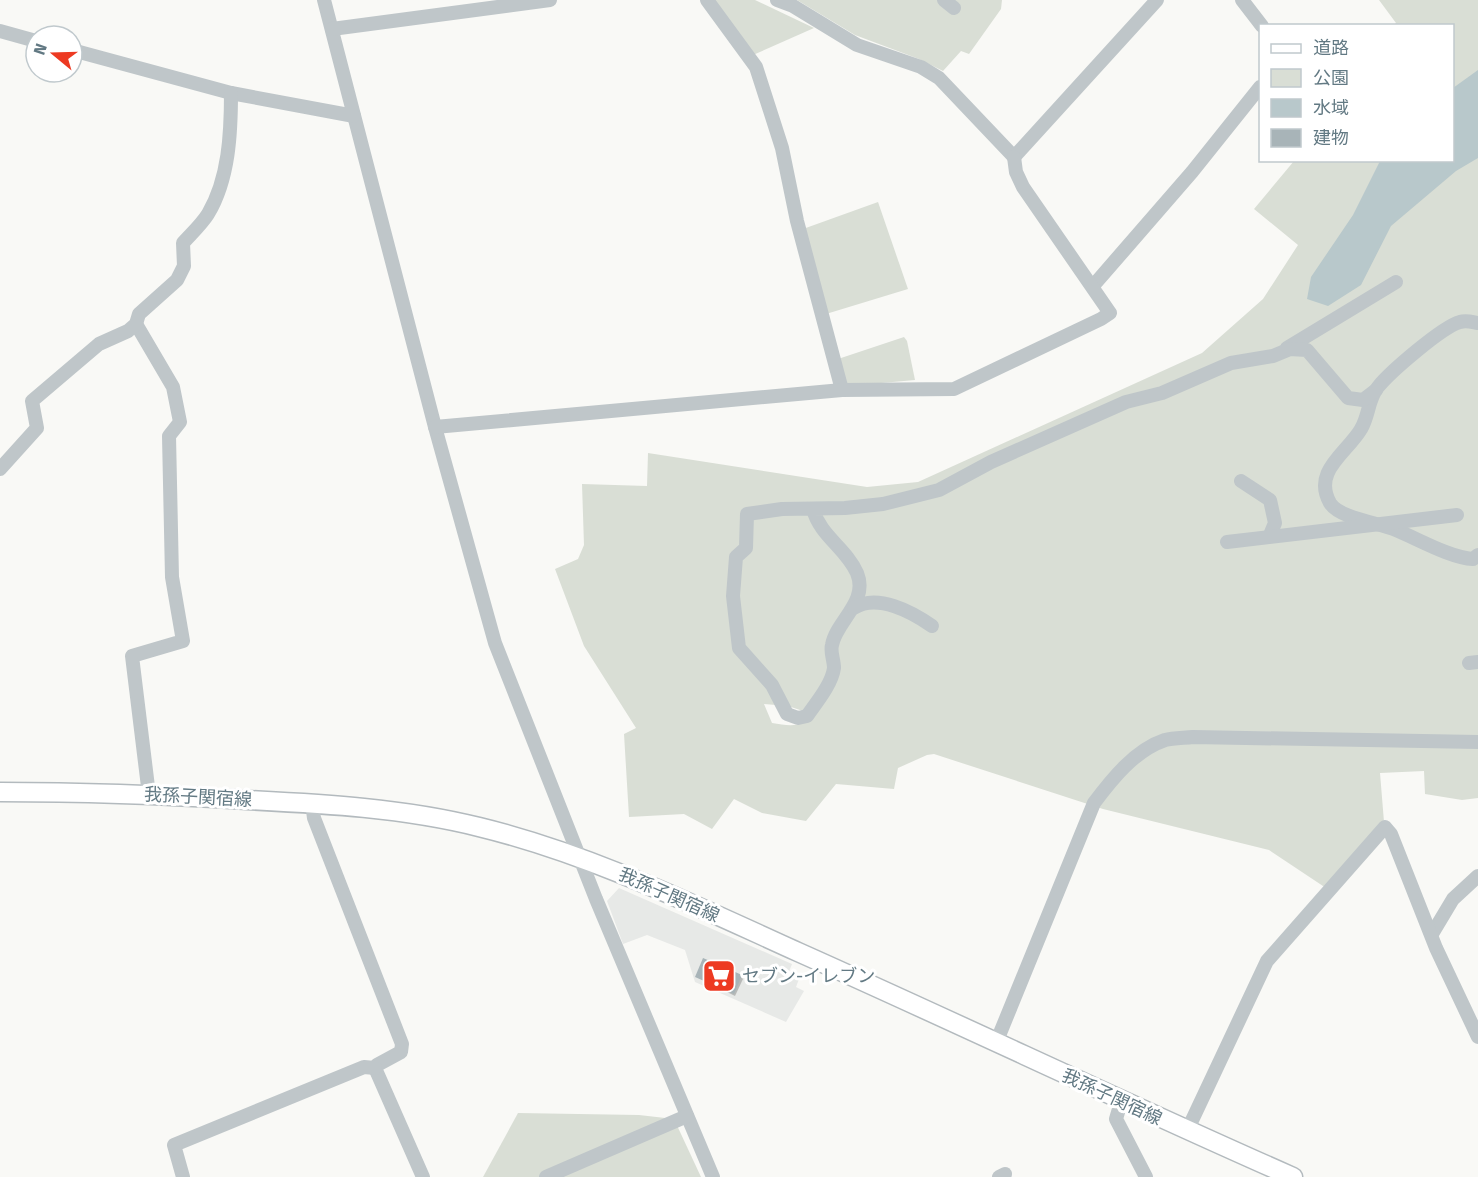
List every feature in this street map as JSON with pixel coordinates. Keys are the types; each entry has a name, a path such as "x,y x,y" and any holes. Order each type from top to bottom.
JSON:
{"main road":[{"name":"我孫子関宿線","path":"0,792 149,795 312,803 449,820 530,841 580,857 791,949 1120,1102 1293,1177"}],"street":[{"path":"324,0 435,427 495,643 580,857 713,1177"},
{"path":"332,29 550,0"},
{"path":"707,0 756,67 782,148 798,221 842,390"},
{"path":"435,427 842,390 954,389 1101,319 1110,312 1023,187 1016,172 1014,157 939,78 921,67 857,45 793,6 777,0"},
{"path":"1014,157 1156,0"},
{"path":"1242,0 1260,24"},
{"path":"0,31 24,37"},
{"path":"84,53 231,93 354,116"},
{"path":"1093,286 1192,172 1259,88"},
{"path":"0,469 37,428 32,401 99,344 128,331 136,324 139,314 177,280 184,266 183,243 207,215 219,189 229,147 231,93"},
{"path":"1283,352 1319,327 1396,282"},
{"path":"813,509 822,531 850,560 858,575 854,608 832,644 834,670 807,716 798,718 787,714 772,685 739,648 734,596 736,557 746,548 747,514 782,509 883,504 939,490 991,462 1126,402 1162,393 1231,363 1298,348 1307,350 1315,356 1348,398 1363,400 1416,352 1451,326 1464,321 1478,323"},
{"path":"136,324 173,387 180,422 169,436 172,577 183,641 132,656 149,795"},
{"path":"1315,356 1314,344 1319,327"},
{"path":"1376,390 1361,429 1327,472 1323,485 1330,503 1337,511 1384,525 1441,548 1454,556 1473,559 1478,555"},
{"path":"1240,482 1270,500 1275,523 1270,535"},
{"path":"1227,542 1270,535 1384,525 1457,515"},
{"path":"854,608 862,603 874,602 904,611 932,626"},
{"path":"996,1043 1094,803 1114,777 1136,758 1164,740 1193,737 1478,742"},
{"path":"312,803 314,818 402,1044 401,1052 375,1068"},
{"path":"1187,1131 1267,961 1385,827 1391,834 1436,948 1478,1037"},
{"path":"1432,934 1453,899 1478,876"},
{"path":"183,1177 174,1145 364,1067 375,1068"},
{"path":"375,1068 423,1177"},
{"path":"1120,1102 1116,1119 1146,1177"},
{"path":"546,1177 687,1116"}],"shaded area":[{"path":"619,888 792,964 788,974 799,979 796,987 804,991 786,1022 695,982 685,950 647,935 623,944 607,901"}],"green space":[{"path":"711,0 755,0 814,28 753,55"},
{"path":"797,0 1002,0 1001,9 969,54 961,51 943,71 919,59 855,35"},
{"path":"1379,0 1478,0 1478,798 1462,800 1425,794 1424,771 1380,773 1384,822 1326,888 1269,850 1103,809 934,754 898,768 894,789 836,784 806,821 762,813 734,799 712,829 684,814 629,817 624,734 636,728 584,646 555,569 578,559 584,545 582,484 647,486 648,453 867,487 918,482 1202,353 1263,299 1298,245 1254,209 1293,162 1454,162 1454,24 1395,24","holes":["764,704 788,706 815,715 795,725 772,723"]},
{"path":"878,202 908,289 826,314 803,229"},
{"path":"904,337 907,341 915,380 848,386 838,359"},
{"path":"518,1113 639,1115 674,1119 701,1177 483,1177"}],"water":[{"path":"1478,70 1478,158 1456,171 1391,226 1361,285 1328,306 1307,299 1311,277 1353,215 1380,162 1454,162 1454,87"}],"building":[{"name":"セブン-イレブン","path":"703,958 742,975 734,994 695,977"}],"place":[{"name":"セブン-イレブン","path":"719,976"}]}
